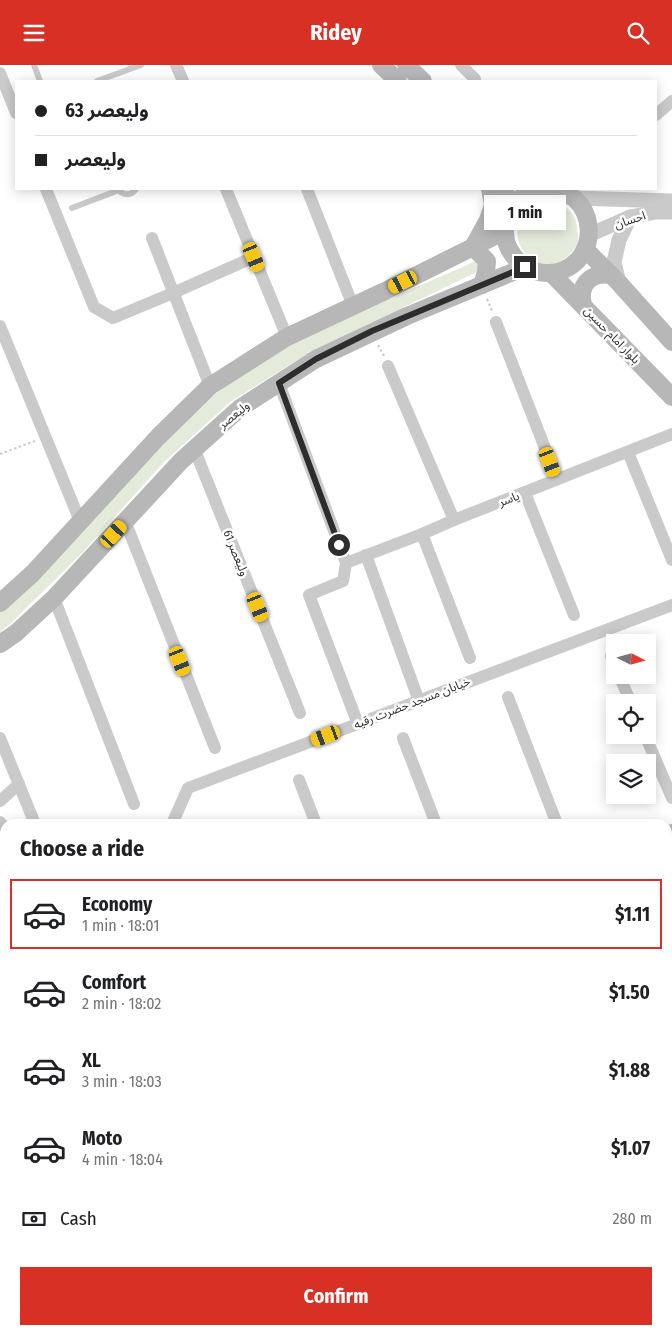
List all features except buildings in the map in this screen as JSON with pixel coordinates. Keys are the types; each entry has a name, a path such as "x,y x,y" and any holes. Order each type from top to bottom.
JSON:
{"main road":[{"path":"381,65 397,80"},
{"path":"408,66 422,80"},
{"path":"473,247 488,220 493,205 490,190"},
{"path":"502,190 514,205"},
{"path":"536,190 524,196 514,205 507,217 505,231 507,245 514,257 525,267 538,272 552,273 566,269 577,261 587,242 588,221 583,208 574,198 556,190"},
{"path":"0,603 33,573 158,437 210,387 287,337 505,231"},
{"path":"587,242 615,279 672,342"},
{"path":"473,247 487,261 482,285"},
{"name":"ولیعصر","path":"0,644 16,633 54,598 181,461 240,408 316,359 372,331 525,267"},
{"name":"بلوار امام حسین","path":"552,273 672,397"},
{"path":"583,305 581,297 587,281 594,276 602,274 615,279"}],"street":[{"path":"176,65 183,80"},
{"path":"461,65 475,79"},
{"path":"0,73 15,110"},
{"path":"657,114 672,101"},
{"path":"46,190 94,307 113,318 254,257"},
{"path":"226,190 287,337"},
{"path":"307,190 353,306"},
{"name":"احسان","path":"574,198 672,201"},
{"name":"احسان","path":"587,242 630,217 656,212 672,212"},
{"path":"615,279 614,262 619,240 630,217"},
{"path":"152,238 210,387"},
{"path":"496,322 557,479"},
{"path":"0,326 80,521"},
{"path":"388,365 454,520"},
{"path":"279,383 346,563 343,581 309,595 358,724"},
{"name":"یاسر","path":"346,563 672,434"},
{"name":"ولیعصر 61","path":"194,448 300,713"},
{"path":"628,452 672,560"},
{"path":"525,493 574,615"},
{"path":"125,521 215,748"},
{"path":"422,534 470,658"},
{"path":"366,555 420,701"},
{"path":"54,598 134,804"},
{"name":"خیابان مسجد حضرت رقیه","path":"174,819 188,788 672,605"},
{"path":"508,697 555,819"},
{"path":"0,738 33,819"},
{"path":"403,738 434,819"},
{"path":"649,744 672,798"},
{"path":"299,781 314,819"},
{"path":"0,801 19,784"}],"lane":[{"path":"34,65 40,80"},
{"path":"100,80 141,65"},
{"path":"72,208 117,190"},
{"path":"120,190 126,195 133,193 135,190"}],"path":[{"path":"482,285 496,322"},
{"path":"372,331 388,365"},
{"path":"0,454 46,437"}],"green space":[{"path":"544,199 556,202 570,211 576,221 578,237 578,244 567,257 551,264 543,264 527,256 518,239 517,220 527,207"},
{"path":"477,260 480,263 479,271 294,362 230,402 163,463 84,551 0,632 0,610 170,434 222,388 292,343"}],"route":[{"path":"339,545 279,383 316,359 372,331 525,267"}]}
